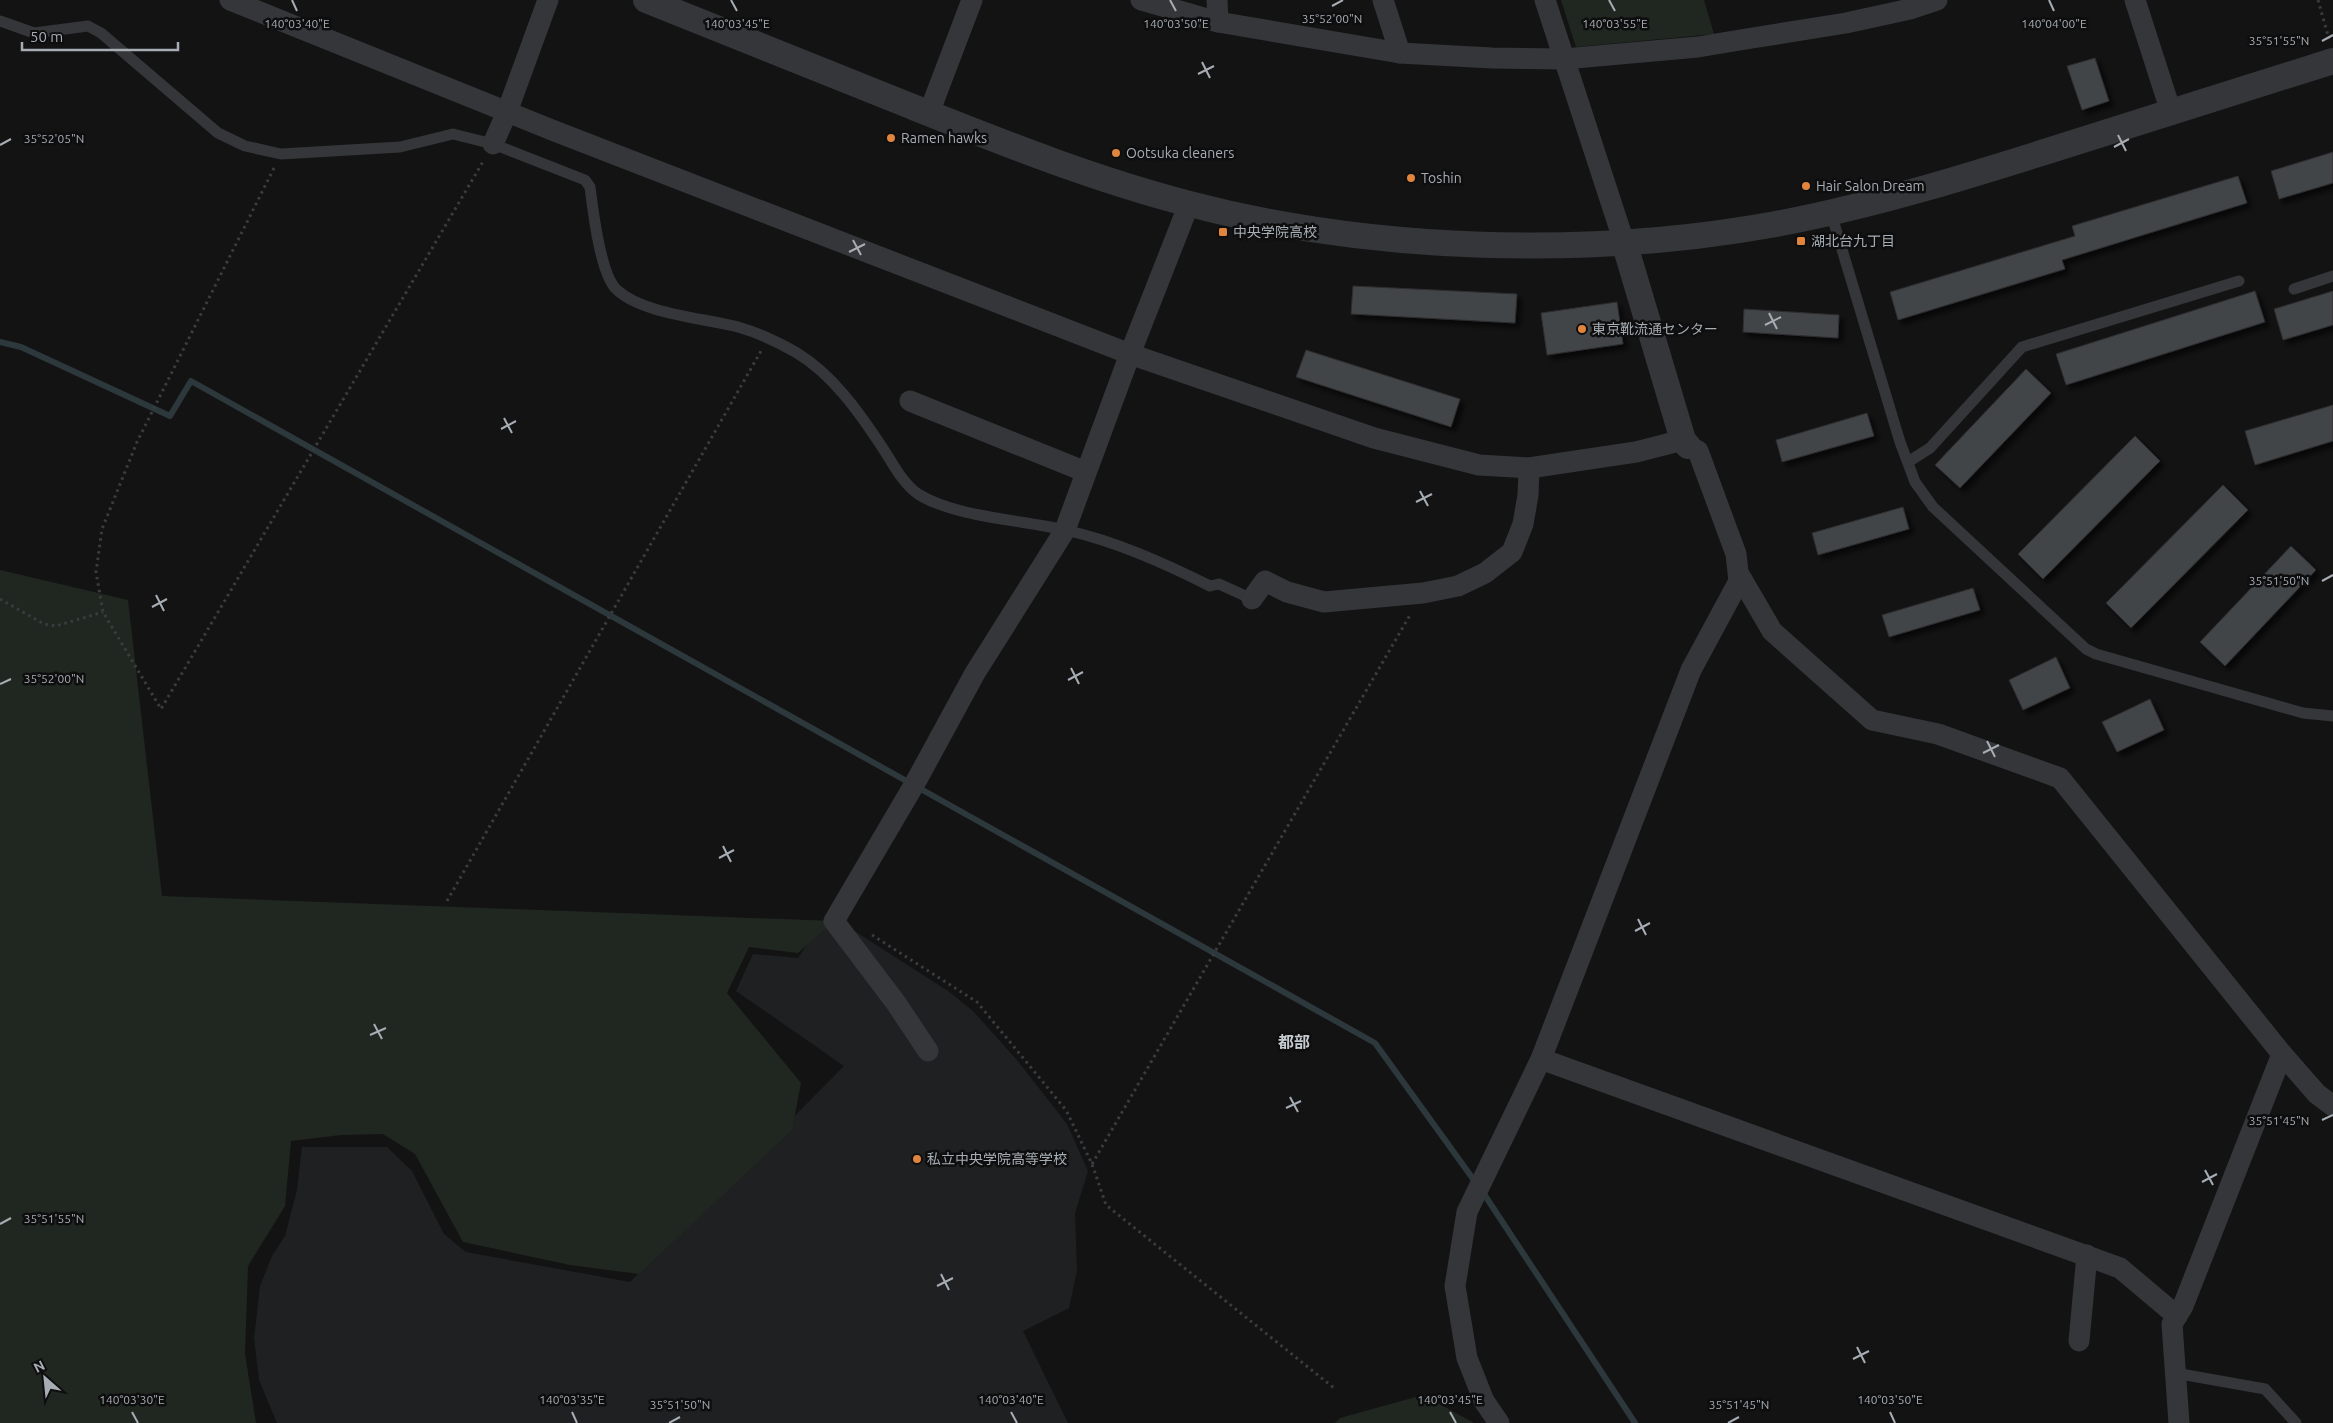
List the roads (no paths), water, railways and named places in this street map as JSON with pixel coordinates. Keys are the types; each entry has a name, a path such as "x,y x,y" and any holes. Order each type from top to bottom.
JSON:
{"street":[{"path":"230,0 507,112 1130,354 1374,438 1479,465 1529,468 1685,443"},
{"path":"493,144 507,112 548,0"},
{"path":"646,0 1058,164 1189,204 1269,222 1406,239 1520,245 1624,242 1697,236 1830,213 1974,175 2171,112 2332,52"},
{"path":"929,113 972,0"},
{"path":"1141,0 1218,22 1400,53 1492,58 1564,59 1698,46 1846,23 1909,4 1937,0"},
{"path":"1217,0 1218,22"},
{"path":"1383,0 1400,53"},
{"path":"1545,0 1624,242 1685,443 1698,451 1736,554 1740,576 1772,631 1872,720 1938,734 2060,778 2282,1054 2317,1094 2333,1106"},
{"path":"2135,0 2171,112"},
{"path":"928,1051 896,1003 834,921 914,784 975,673 1065,530 1130,354 1189,204"},
{"path":"910,401 1086,472"},
{"path":"1252,599 1265,581 1287,592 1324,602 1423,593 1458,586 1485,573 1512,552 1523,524 1528,495 1529,468"},
{"path":"1499,1423 1484,1401 1467,1358 1455,1286 1468,1212 1541,1059 1691,670 1730,601 1740,576"},
{"path":"2179,1423 2172,1324 2183,1306 2282,1054"},
{"path":"1541,1059 2120,1268 2177,1316"},
{"path":"2080,1341 2087,1255"}],"lane":[{"path":"0,21 34,33 88,26 101,33 218,133 245,146 281,154 400,147 452,134 493,144 585,180 590,187 601,252 616,290 646,306 739,327 769,338 799,354 832,382 859,413 902,479 918,493 940,504 1065,530 1144,556 1210,586 1219,584 1252,599"},
{"path":"1830,213 1915,482 1933,507 2086,649 2096,654 2303,713 2333,716"},
{"path":"2294,289 2333,276"},
{"path":"1908,462 1930,448 2022,347 2239,281"},
{"path":"2176,1373 2265,1389 2296,1423"}],"waterway":[{"path":"0,342 21,347 170,416 191,381 1375,1043 1476,1183"},
{"path":"1482,1191 1635,1423"}],"place":[{"name":"Ramen hawks","path":"891,138"},
{"name":"Ootsuka cleaners","path":"1116,153"},
{"name":"Toshin","path":"1411,178"},
{"name":"Hair Salon Dream","path":"1806,186"},
{"name":"中央学院高校","path":"1223,232"},
{"name":"湖北台九丁目","path":"1801,241"},
{"name":"東京靴流通センター","path":"1582,329"},
{"name":"私立中央学院高等学校","path":"917,1159"}],"district":[{"name":"都部","path":"1294,1042"}]}
